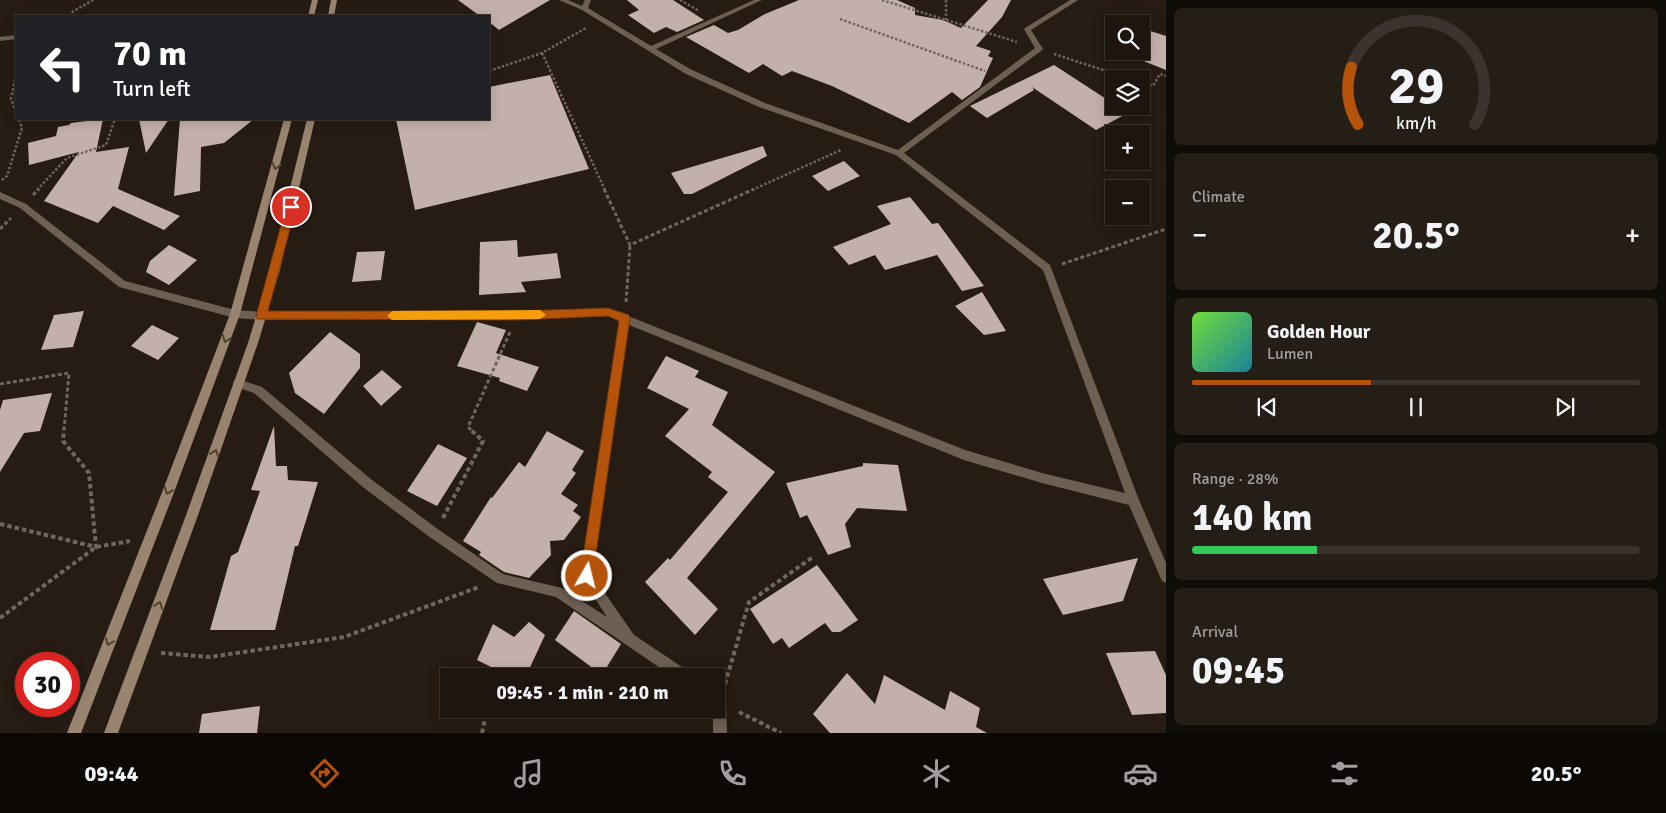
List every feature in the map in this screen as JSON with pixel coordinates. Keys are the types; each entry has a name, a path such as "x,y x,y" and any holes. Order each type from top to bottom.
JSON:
{"street":[{"path":"311,15 315,0"},
{"path":"331,15 334,0"},
{"path":"562,0 584,9 689,72 762,105 899,153 1047,268 1133,500 1166,577"},
{"path":"584,9 588,0"},
{"path":"651,50 759,0"},
{"path":"899,153 1039,49 1026,29 1075,0"},
{"path":"0,39 15,37"},
{"path":"74,733 235,314 288,120"},
{"path":"111,733 198,501 261,316 289,216 311,120"},
{"path":"0,195 23,206 122,284 235,314 261,316 517,316 608,312 964,454 1042,478 1133,500"},
{"path":"625,318 587,576 630,640"},
{"path":"238,384 258,390 368,484 435,534 501,579 558,592 671,668"},
{"path":"719,718 720,733"}],"path":[{"path":"70,15 93,0"},
{"path":"882,0 1105,71"},
{"path":"946,0 946,20"},
{"path":"840,19 1002,77"},
{"path":"490,71 542,53 601,20"},
{"path":"542,53 630,246 625,318"},
{"path":"1150,85 1152,86 1160,74 1166,76"},
{"path":"15,80 11,99 15,109"},
{"path":"0,182 7,176 22,128 19,120"},
{"path":"23,206 67,158 106,145 115,120"},
{"path":"630,246 862,140"},
{"path":"1047,268 1166,229"},
{"path":"435,534 483,441 468,427 517,316"},
{"path":"0,384 69,372 63,441 89,473 96,547"},
{"path":"0,524 96,547 150,537"},
{"path":"0,618 96,547"},
{"path":"725,679 749,602 813,557"},
{"path":"141,652 210,657 344,637 501,579"},
{"path":"725,705 781,733"},
{"path":"482,733 485,718"}],"building":[{"path":"458,0 550,0 499,30 490,23 490,15 479,15"},
{"path":"627,0 673,0 704,20 677,32 666,27 654,33 628,15 639,10"},
{"path":"799,0 897,0 915,8 915,15 943,20 961,28 988,0 1011,0 1002,17 976,46 991,51 988,56 993,58 980,87 962,100 952,92 909,123 832,86 792,71 782,76 763,64 749,73 686,37 714,25 728,33 738,30 765,14"},
{"path":"1150,31 1166,36 1166,70 1141,60 1150,60"},
{"path":"1054,65 1105,98 1105,115 1124,115 1096,130 1032,87 1034,90 987,118 970,106"},
{"path":"550,75 589,169 415,210 396,120 490,120 490,87"},
{"path":"103,120 96,152 129,147 118,189 180,216 164,230 113,206 98,223 44,201 79,152 29,165 28,143 56,136 58,127 71,123"},
{"path":"139,120 168,120 146,153"},
{"path":"180,120 253,120 224,143 201,147 200,191 174,196"},
{"path":"763,146 767,156 692,194 684,194 671,173"},
{"path":"844,161 860,176 828,191 812,176"},
{"path":"910,197 932,224 938,223 984,286 962,291 937,255 885,270 875,255 849,265 833,247 891,224 877,206"},
{"path":"517,240 518,257 557,253 561,278 521,282 526,292 479,295 480,242"},
{"path":"169,245 197,260 169,285 146,272 150,261"},
{"path":"385,251 381,280 352,282 357,252"},
{"path":"982,292 1006,331 984,335 955,306"},
{"path":"84,311 73,347 41,350 54,315"},
{"path":"477,322 506,330 496,353 539,367 527,391 499,381 500,378 457,366"},
{"path":"152,325 179,338 158,360 131,346"},
{"path":"330,332 360,354 360,368 324,414 295,393 289,373"},
{"path":"666,356 699,371 695,377 728,392 712,425 775,472 687,578 718,609 695,635 645,582 668,558 670,560 728,492 708,477 712,472 665,436 689,409 647,388"},
{"path":"382,370 402,387 381,406 363,386"},
{"path":"52,393 40,431 24,433 0,472 0,410 3,400"},
{"path":"274,426 276,466 287,466 288,480 318,482 298,546 295,546 275,630 210,630 231,556 238,552 260,491 251,490"},
{"path":"547,431 584,451 572,470 576,473 561,494 578,505 573,511 581,517 564,540 550,541 551,555 529,578 504,572 479,555 481,552 463,541 491,497 519,462 525,467"},
{"path":"438,444 467,458 437,506 407,491"},
{"path":"863,463 898,465 907,511 857,508 845,524 851,547 828,555 807,515 800,518 786,483 863,466"},
{"path":"1138,558 1123,601 1063,615 1043,579"},
{"path":"817,565 858,620 840,632 832,632 825,623 789,648 782,638 773,644 750,609"},
{"path":"574,611 621,644 606,668 593,668 555,640"},
{"path":"529,622 545,635 530,668 493,668 477,660 493,624 514,637"},
{"path":"1155,651 1166,675 1166,713 1132,715 1106,653"},
{"path":"847,673 875,704 884,675 945,710 950,691 980,708 976,727 987,733 830,733 813,714"},
{"path":"260,706 257,733 199,733 202,714"}],"slow traffic":[{"path":"392,316 540,315"}],"route":[{"path":"291,207 261,316 517,316 608,312 625,318 587,576"}]}
